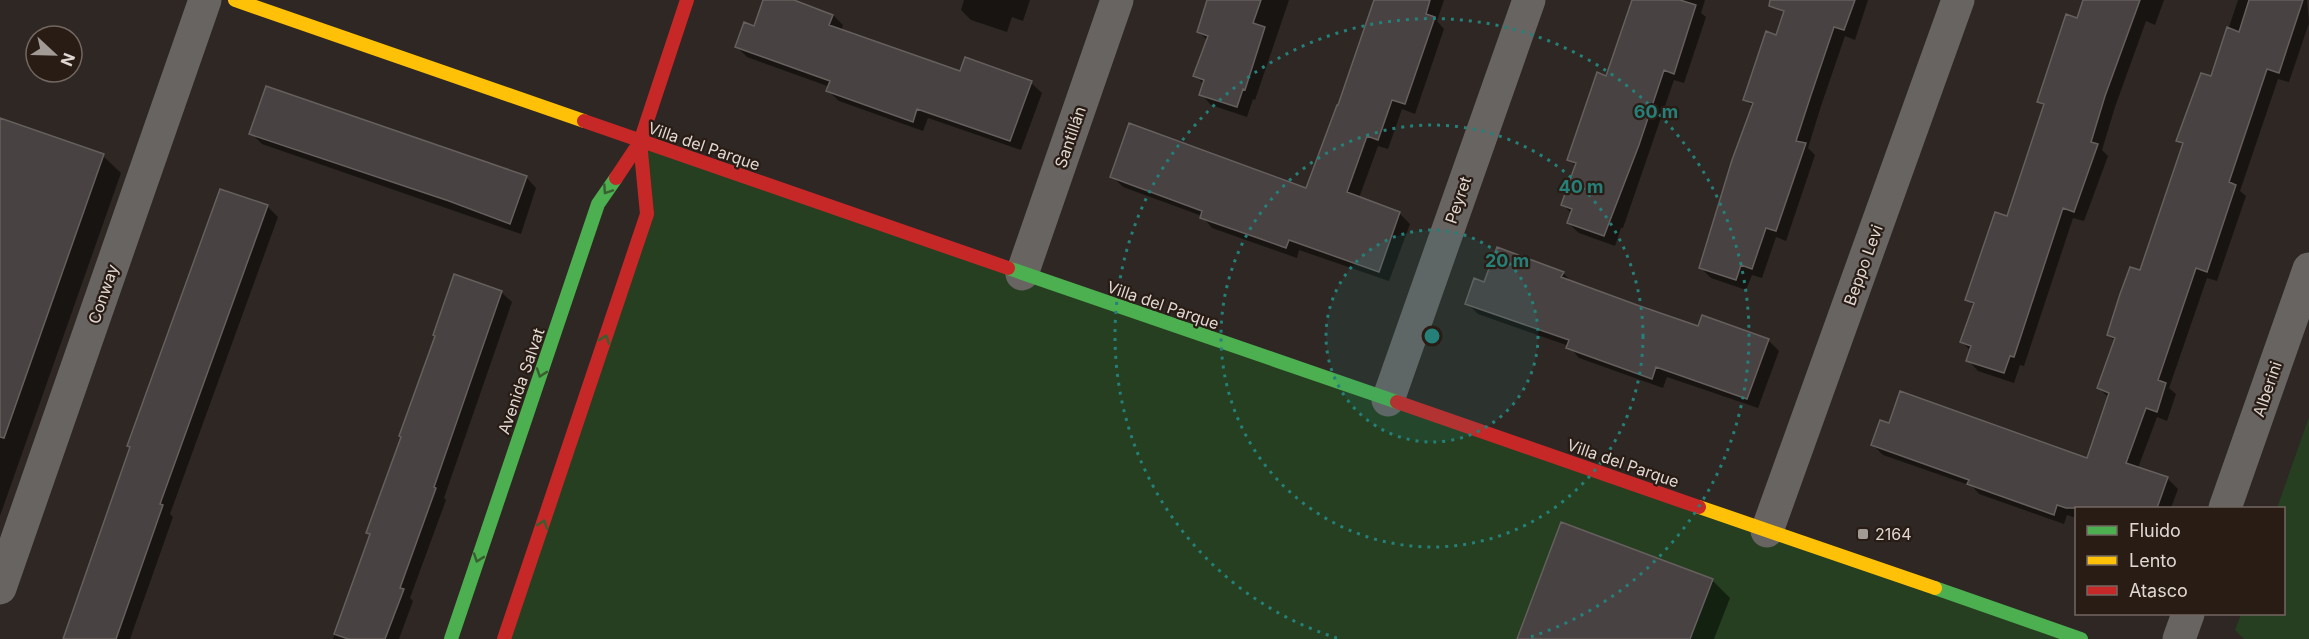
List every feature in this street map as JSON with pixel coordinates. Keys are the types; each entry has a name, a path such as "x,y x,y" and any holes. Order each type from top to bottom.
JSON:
{"street":[{"name":"Conway","path":"0,588 205,0"},
{"name":"Villa del Parque","path":"235,0 2081,639"},
{"name":"Avenida Salvat","path":"451,639 598,204 640,142 687,0"},
{"name":"Santillán","path":"1022,274 1117,0"},
{"name":"Peyret","path":"1388,400 1528,0"},
{"name":"Beppo Levi","path":"1767,531 1958,0"},
{"name":"Avenida Salvat","path":"504,639 648,213 640,142"},
{"name":"Alberini","path":"2225,507 2309,269"},
{"path":"2179,639 2188,615"}],"green space":[{"path":"640,142 2081,639 504,639 647,214"},
{"path":"2309,417 2309,639 2244,639 2235,630 2241,615 2285,615 2285,507 2277,507"}],"building":[{"path":"763,0 794,0 833,15 829,25 960,71 965,57 1032,81 1010,141 917,109 913,122 826,91 830,81 735,47 744,22 754,26"},
{"path":"1207,0 1261,0 1253,23 1265,27 1245,90 1243,89 1237,107 1199,95 1204,80 1193,76 1208,36 1197,32"},
{"path":"1374,0 1430,0 1426,14 1435,17 1405,104 1392,100 1378,140 1367,136 1347,192 1400,212 1379,272 1289,240 1286,248 1200,218 1202,211 1110,177 1129,123 1306,188 1338,105"},
{"path":"1632,0 1680,0 1696,5 1674,74 1664,70 1639,145 1604,236 1567,223 1572,209 1561,205 1576,163 1567,160 1597,72 1606,76"},
{"path":"1770,0 1855,0 1844,30 1834,27 1796,141 1806,143 1776,231 1766,228 1752,269 1741,265 1736,280 1699,268 1732,160 1753,103 1743,100 1766,31 1776,35 1784,11 1769,6"},
{"path":"2083,0 2140,0 2105,96 2091,142 2098,144 2074,212 2063,208 2014,357 2010,356 2004,373 1966,361 1971,346 1960,342 1974,303 1965,300 1995,212 2007,216 2044,104 2037,102 2066,14 2077,18"},
{"path":"2249,0 2303,0 2279,73 2267,69 2229,182 2236,185 2207,272 2196,268 2158,380 2166,383 2157,412 2146,408 2126,463 2168,477 2157,507 2066,508 2057,505 2054,515 1967,484 1969,480 1871,445 1880,420 1889,423 1900,391 2087,458 2109,393 2097,388 2115,338 2107,335 2120,294 2130,267 2140,270 2183,143 2176,141 2201,73 2211,76 2227,27 2239,32"},
{"path":"266,86 527,176 510,224 449,201 249,134"},
{"path":"0,118 104,154 4,438 0,437"},
{"path":"220,189 268,205 160,504 163,505 116,639 63,639 130,447 127,446"},
{"path":"1497,247 1564,272 1561,277 1698,326 1702,315 1769,339 1747,399 1656,367 1652,379 1566,348 1569,340 1465,304 1474,278 1484,282"},
{"path":"454,274 502,291 400,588 404,589 385,639 348,639 334,634 370,534 366,533 401,437 399,436 435,336 433,335"},
{"path":"1561,522 1713,579 1690,639 1517,639"}],"traffic: fast":[{"path":"451,639 598,204 616,178"},
{"path":"1008,268 1397,402"},
{"path":"1935,588 2081,639"}],"traffic: slow":[{"path":"235,0 584,121"},
{"path":"1699,507 1935,588"}],"traffic: jam":[{"path":"616,178 640,142 687,0"},
{"path":"584,121 1008,268"},
{"path":"504,639 647,214 640,142"},
{"path":"1397,402 1699,507"}],"place":[{"name":"2164","path":"1863,534"}]}
